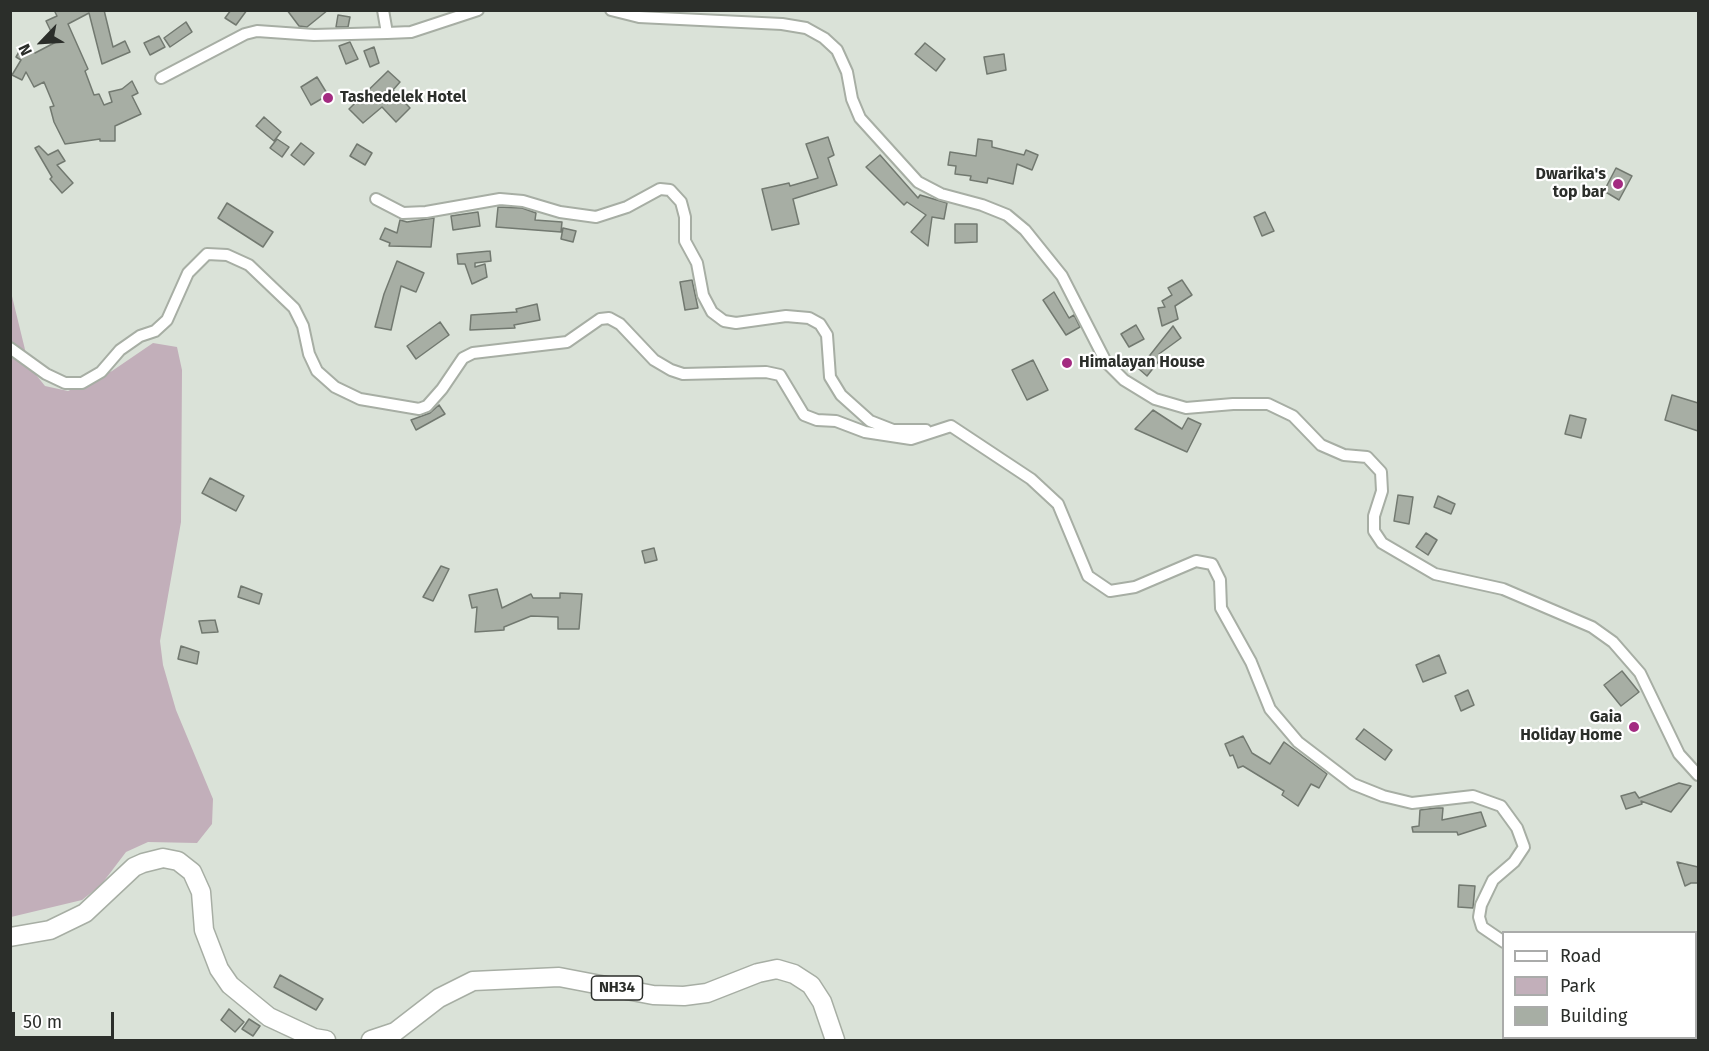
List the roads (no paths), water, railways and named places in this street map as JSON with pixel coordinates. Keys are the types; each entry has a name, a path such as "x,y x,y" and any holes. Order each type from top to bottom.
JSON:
{"highway":[{"path":"10,938 50,930 85,913 134,867 163,858 178,861 192,872 201,892 204,930 219,969 230,985 269,1017 314,1038 326,1041"},
{"name":"NH34","path":"371,1041 395,1032 439,998 473,981 559,977 653,995 684,996 707,993 758,973 777,969 794,974 811,985 822,1002 835,1041"}],"street":[{"path":"383,10 387,33"},
{"path":"161,78 245,34 257,31 314,35 411,32 478,10"},
{"path":"611,10 639,16 782,24 806,28 824,38 837,50 847,72 852,99 860,118 918,182 941,194 982,205 1007,215 1025,230 1062,276 1106,362 1124,380 1155,399 1186,408 1268,404 1293,416 1321,445 1344,455 1366,457 1381,472 1382,491 1374,516 1374,531 1382,543 1435,574 1503,589 1592,627 1613,642 1641,673 1679,754 1698,775"},
{"path":"376,199 403,213 426,212 500,199 523,201 560,212 596,217 627,207 660,189 670,190 681,202 685,217 685,241 697,263 703,295 712,312 724,321 736,322 786,316 809,318 820,324 827,335 830,377 841,395 870,421 893,430 951,426 1031,479 1058,504 1088,576 1110,591 1135,587 1196,561 1212,564 1220,580 1221,609 1251,662 1270,709 1299,742 1353,784 1383,796 1412,803 1473,795 1501,806 1516,828 1524,847 1514,862 1493,880 1481,905 1479,917 1482,927 1502,941"},
{"path":"10,348 46,374 65,383 82,383 101,372 120,350 140,336 155,331 167,320 188,273 207,254 227,255 249,265 294,308 303,326 309,354 317,371 335,387 360,399 419,409 427,406 442,389 463,358 473,353 567,342 600,319 609,318 620,324 654,360 671,370 683,374 766,372 780,375 804,415 817,420 836,421 865,432 910,439 933,429"}],"place":[{"name":"Tashedelek Hotel","path":"328,98"},
{"name":"Dwarika's top bar","path":"1618,184"},
{"name":"Himalayan House","path":"1067,363"},
{"name":"Gaia Holiday Home","path":"1634,727"}]}
